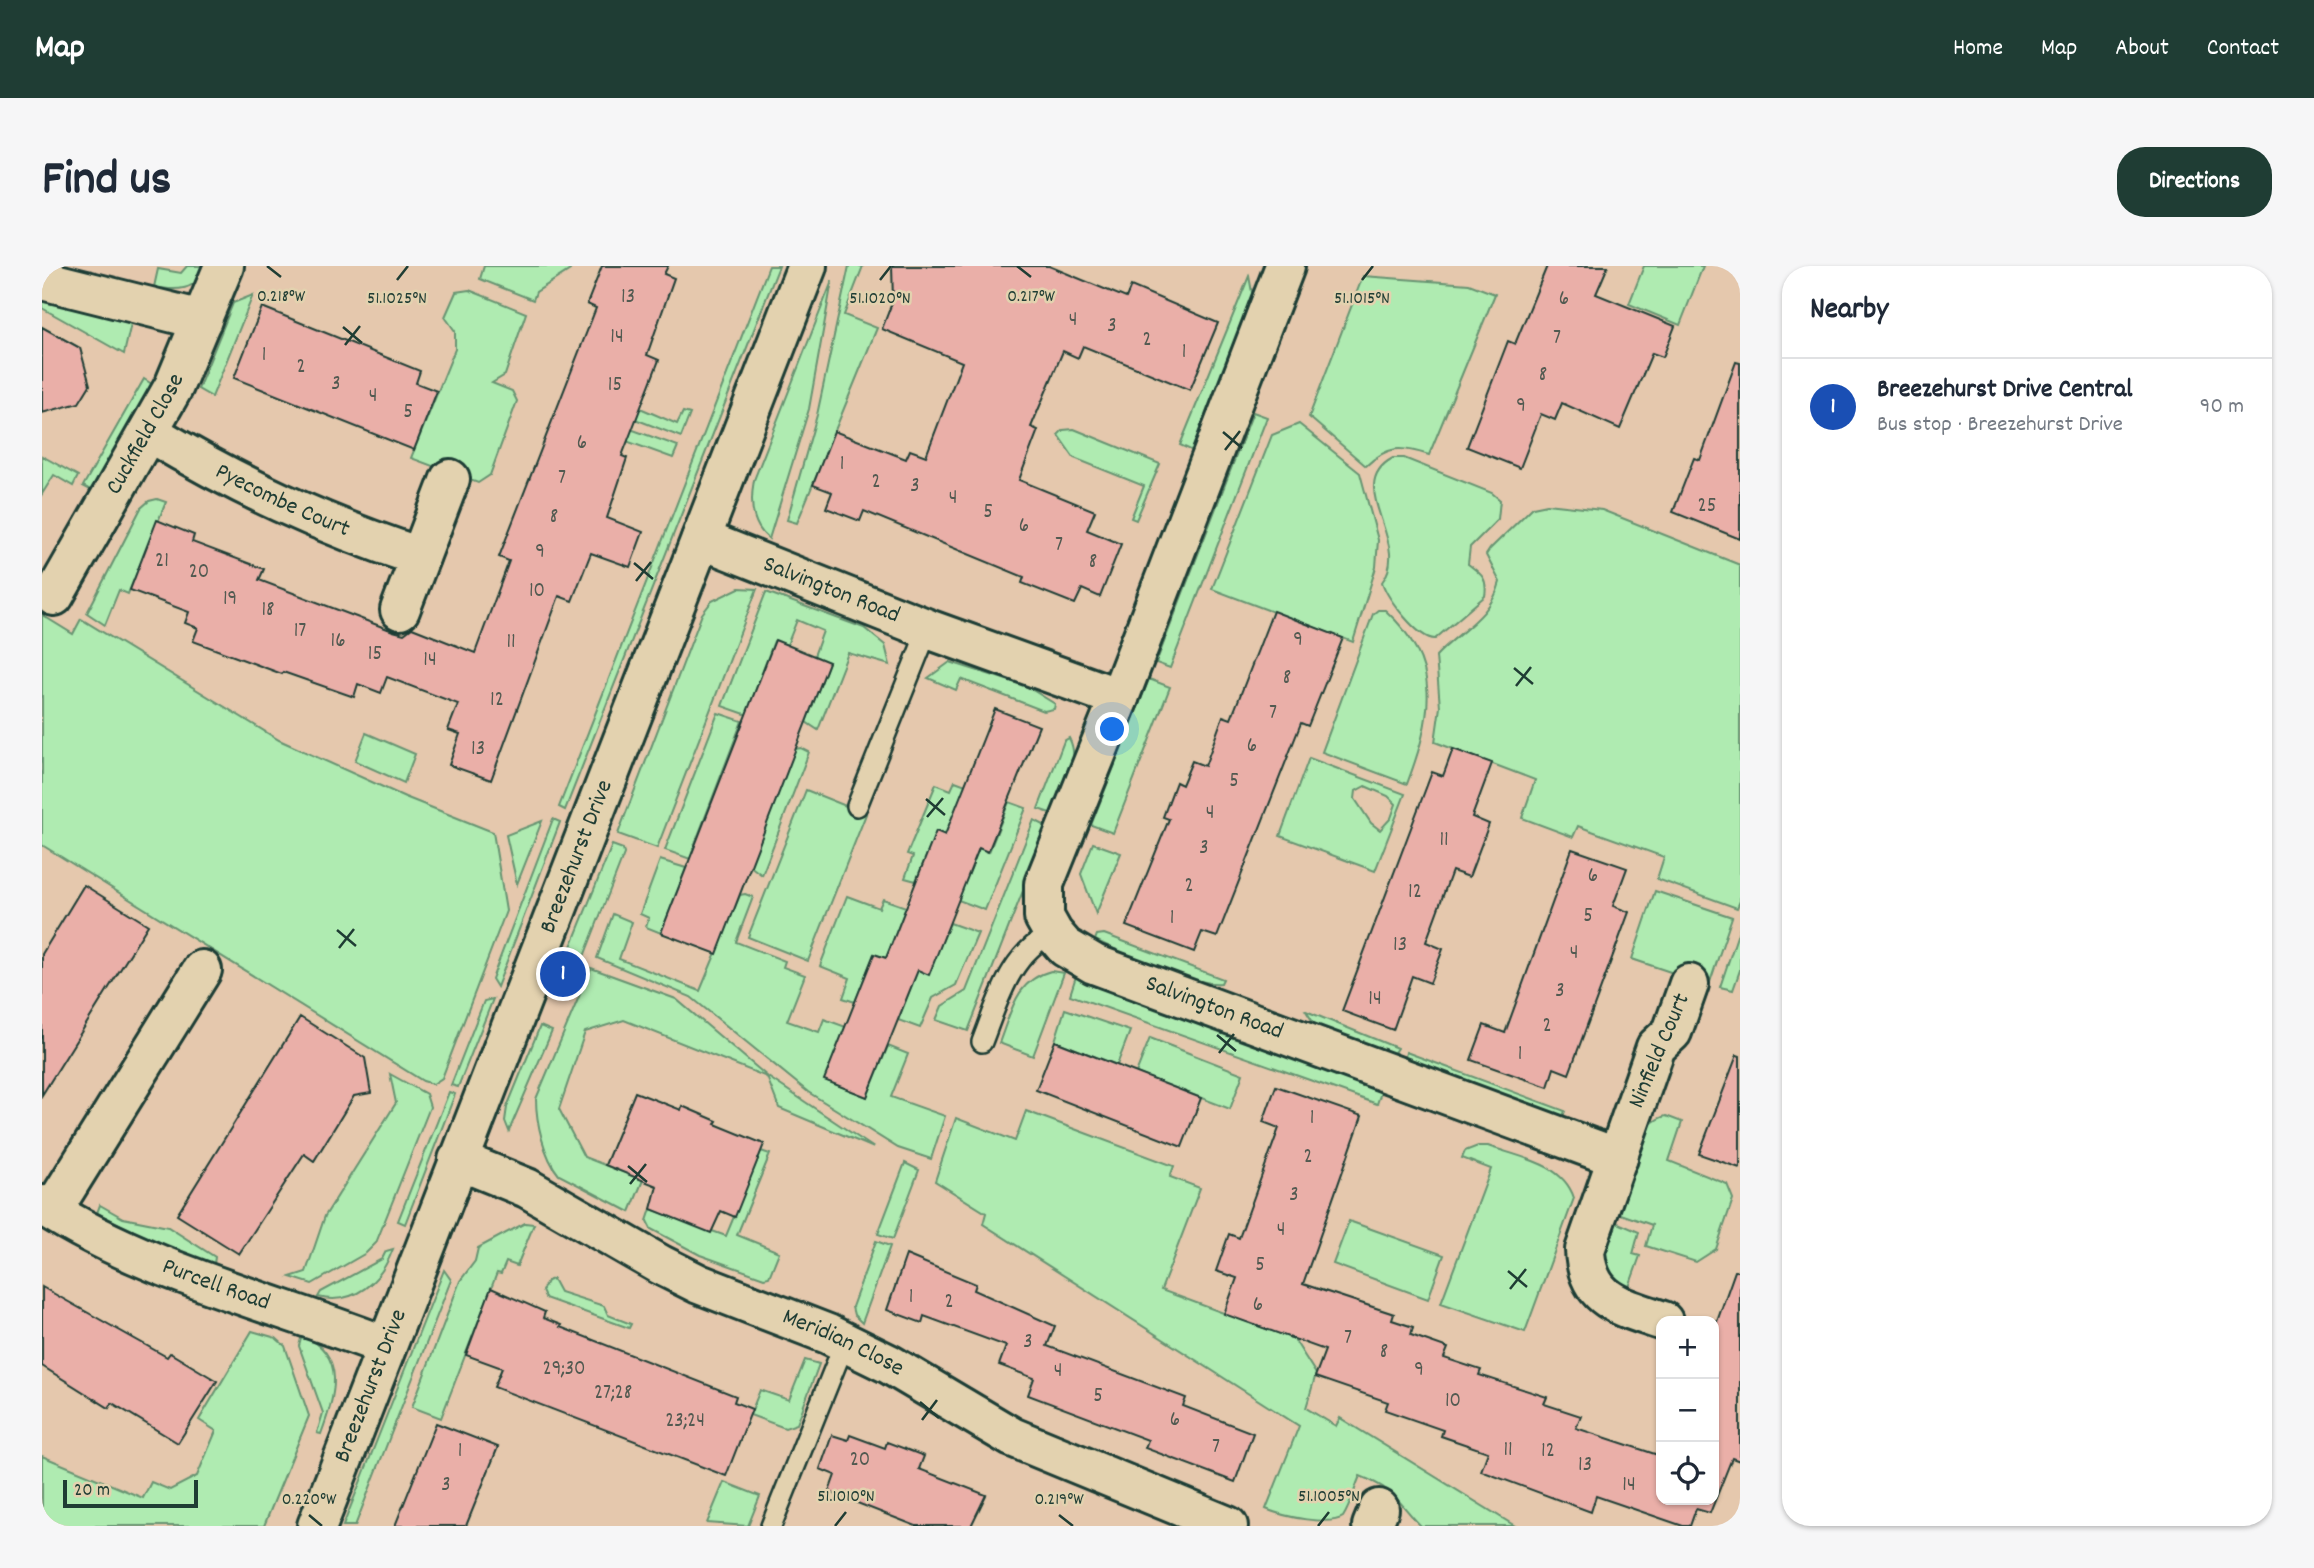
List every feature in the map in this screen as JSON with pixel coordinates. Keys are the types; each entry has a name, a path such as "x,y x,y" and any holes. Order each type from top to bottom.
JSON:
{"street":[{"name":"Cuckfield Close","path":"54,596 150,433 174,386 224,266"},
{"name":"Breezehurst Drive","path":"317,1526 807,266"},
{"path":"1053,933 1044,918 1044,884 1119,698 1285,266"},
{"path":"42,280 202,320"},
{"name":"Pyecombe Court","path":"150,433 222,476 279,504 420,557"},
{"path":"400,610 450,479"},
{"name":"Salvington Road","path":"701,539 928,629 1119,698"},
{"name":"Salvington Road","path":"1053,933 1065,947 1094,964 1618,1158"},
{"name":"Purcell Road","path":"202,970 47,1208 82,1230 164,1265 386,1346"},
{"name":"Ninfield Court","path":"1656,1318 1621,1306 1603,1296 1591,1284 1585,1250 1656,1047 1672,1032 1689,984"},
{"name":"Meridian Close","path":"458,1160 527,1188 699,1284 845,1342 889,1364 1012,1437 1228,1526"}],"lane":[{"path":"857,806 928,629"},
{"path":"982,1042 1008,975 1030,947 1053,933"},
{"path":"771,1526 845,1342"}],"green space":[{"path":"187,266 206,266 197,281 185,288 154,287 158,269 181,273"},
{"path":"484,266 571,266 570,270 536,292 533,300 480,279"},
{"path":"769,266 779,266 565,810 559,807"},
{"path":"849,266 863,266 844,315 877,328 797,523 787,520 817,415"},
{"path":"1644,266 1703,266 1680,325 1629,304"},
{"path":"1249,276 1254,303 1195,452 1180,445"},
{"path":"1363,276 1469,284 1495,294 1429,455 1395,449 1381,454 1366,466 1309,417"},
{"path":"832,281 809,409 769,539 758,526 753,512 754,480"},
{"path":"469,290 526,313 505,375 492,383 512,391 517,401 490,475 478,483 411,458 455,349 455,331 445,317 456,292"},
{"path":"253,295 212,397 198,389 233,303"},
{"path":"42,299 132,319 124,354 42,308"},
{"path":"144,379 155,386 94,492 83,486"},
{"path":"640,408 677,424 683,412 690,414 681,437 612,410"},
{"path":"1253,412 1267,417 1170,668 1156,663"},
{"path":"608,421 678,446 673,458 604,433"},
{"path":"1299,424 1360,473 1378,540 1376,567 1353,642 1212,589 1272,435"},
{"path":"1074,429 1160,464 1136,520 1131,518 1144,486 1074,458 1058,435 1063,430"},
{"path":"42,456 78,476 73,486 54,475 42,494"},
{"path":"1393,458 1404,458 1492,493 1500,500 1498,519 1470,547 1468,564 1483,577 1485,596 1435,639 1420,632 1404,617 1382,582 1389,567 1390,550 1375,499 1374,483 1379,469"},
{"path":"157,499 166,502 128,594 119,590 105,625 87,613 141,508 149,501"},
{"path":"1547,504 1602,510 1740,565 1740,901 1737,908 1657,879 1664,857 1578,826 1573,837 1522,818 1535,780 1435,742 1440,707 1436,656 1482,614 1496,594 1500,582 1486,555 1490,549 1533,507"},
{"path":"739,588 757,589 657,848 618,834 702,614 712,601"},
{"path":"766,592 864,628 885,645 890,665 848,653 818,730 806,722 829,662 814,656 823,631 797,620 787,645 774,641 751,702 768,722 722,706"},
{"path":"1378,610 1385,610 1404,630 1417,650 1428,692 1422,736 1407,784 1322,752 1373,614"},
{"path":"42,615 73,634 81,619 279,740 405,797 493,832 506,911 442,1078 433,1084 423,1081 42,845"},
{"path":"950,662 1026,686 1055,704 1054,709 1044,711 961,679 956,690 928,678"},
{"path":"1149,679 1170,687 1113,833 1091,825"},
{"path":"718,713 742,721 693,849 713,857 710,866 665,850"},
{"path":"366,733 415,754 404,783 355,761"},
{"path":"1069,738 1072,766 1053,814 1038,809 1064,741"},
{"path":"801,748 809,752 762,875 750,866 795,749"},
{"path":"1309,758 1405,794 1375,871 1280,836","holes":["1365,786 1388,796 1396,804 1391,818 1380,830 1371,823 1355,799 1356,791"]},
{"path":"955,781 966,785 945,835 936,832 916,881 905,878 913,856 907,854 936,784 951,790"},
{"path":"806,790 866,814 808,961 748,937"},
{"path":"1009,802 1026,808 985,910 958,900 979,848 989,852"},
{"path":"553,819 560,822 497,987 492,979"},
{"path":"1034,820 1048,827 968,1031 936,1020 942,1006 966,991"},
{"path":"542,821 517,884 506,835"},
{"path":"1093,843 1121,853 1096,914 1081,874"},
{"path":"612,845 623,849 624,854 583,959 568,954"},
{"path":"660,860 686,868 661,933 646,927 649,918 640,914"},
{"path":"1655,891 1732,917 1709,985 1632,959"},
{"path":"740,895 753,897 736,942 785,961 783,967 805,975 787,1021 819,1032 824,1019 846,1027 825,1080 867,1097 888,1046 908,1054 891,1097 945,1116 931,1159 898,1148 808,1092 691,997 597,958 613,914 632,922 619,959 700,991"},
{"path":"847,896 879,908 883,899 906,907 886,958 874,954 855,1002 843,998 850,978 820,966"},
{"path":"950,923 978,933 956,985 933,998 920,1028 898,1020 918,970 928,974"},
{"path":"1740,927 1740,970 1733,990 1720,987"},
{"path":"1104,934 1223,979 1221,983 1209,983 1158,968 1095,940 1097,935"},
{"path":"591,968 676,999 768,1077 874,1148 779,1108 767,1077 624,1020 585,1032 559,1109 584,1157 643,1180 630,1212 559,1175 549,1159 542,1139 536,1099"},
{"path":"1051,971 1064,973 1033,1056 999,1043 1011,1009 1022,990 1039,975"},
{"path":"1077,973 1381,1092 1377,1104 1070,995"},
{"path":"493,999 458,1087 451,1085 484,1001"},
{"path":"1065,1009 1130,1031 1117,1065 1055,1041"},
{"path":"1306,1011 1397,1048 1391,1057 1318,1030"},
{"path":"540,1026 552,1031 509,1131 505,1121 507,1107"},
{"path":"1150,1038 1243,1074 1230,1109 1136,1073"},
{"path":"1406,1052 1565,1111 1562,1119 1404,1063"},
{"path":"390,1074 426,1094 430,1107 376,1243 366,1253 312,1284 290,1277 306,1272 325,1216 396,1103"},
{"path":"449,1092 455,1094 405,1224 398,1221"},
{"path":"1026,1111 1174,1166 1170,1177 1200,1188 1161,1290 1294,1339 1316,1374 1306,1408 1336,1426 1340,1418 1515,1526 1421,1526 1389,1491 1360,1476 1346,1512 1336,1520 1306,1519 1266,1509 1299,1426 983,1224 986,1213 935,1181 956,1118 1015,1141"},
{"path":"1666,1116 1682,1122 1669,1161 1727,1184 1733,1199 1716,1249 1696,1262 1646,1246 1652,1225 1612,1211 1637,1141 1654,1121"},
{"path":"1478,1146 1488,1146 1539,1163 1560,1177 1574,1198 1525,1332 1441,1303 1491,1169 1462,1158 1465,1151"},
{"path":"761,1151 770,1154 737,1235 779,1252 769,1277 764,1278 700,1255 651,1229 647,1221 651,1209 726,1236"},
{"path":"905,1163 919,1170 893,1239 878,1234"},
{"path":"100,1205 123,1218 168,1227 215,1257 214,1264 172,1250 97,1213"},
{"path":"1609,1219 1639,1232 1633,1254 1640,1256 1629,1287 1616,1282 1602,1260"},
{"path":"1349,1221 1444,1255 1428,1299 1333,1264"},
{"path":"525,1223 534,1224 517,1266 506,1262 501,1274 497,1273 441,1418 412,1407 460,1281 475,1261 478,1248"},
{"path":"876,1241 890,1246 862,1323 854,1315 852,1307"},
{"path":"393,1249 374,1281 365,1288 344,1298 318,1297 321,1292 382,1259 386,1251"},
{"path":"444,1270 451,1280 355,1526 343,1526"},
{"path":"553,1279 560,1292 604,1306 608,1315 631,1324 629,1328 545,1298 542,1291 547,1281"},
{"path":"252,1331 276,1338 285,1346 309,1416 264,1526 42,1526 42,1456 143,1498 151,1482 170,1490 197,1476 216,1431 199,1420"},
{"path":"302,1335 327,1354 332,1366 333,1392 321,1434 317,1433 323,1413 299,1346"},
{"path":"805,1360 819,1364 797,1424 785,1428 750,1415 760,1390 789,1400"},
{"path":"724,1482 760,1496 748,1526 707,1523"}],"building":[{"path":"602,266 668,266 664,274 674,278 647,355 659,360 622,456 627,458 607,518 643,532 630,567 591,553 572,601 559,596 491,780 449,765 460,734 448,730 458,704 387,677 381,693 358,684 354,697 283,672 282,674 193,641 198,628 185,623 189,612 130,590 157,520 194,535 192,542 264,569 259,580 393,631 404,634 412,628 475,653 509,561 499,557 596,308 587,304"},
{"path":"892,266 1049,266 1126,298 1131,286 1218,323 1190,390 1083,346 1078,358 1063,351 1031,427 1038,430 1019,480 1095,511 1087,530 1121,544 1100,597 1082,589 1075,604 1022,583 1024,577 864,511 860,521 826,508 832,492 813,485 834,431 906,459 910,450 926,456 962,362 882,329 893,300"},
{"path":"1547,266 1608,266 1596,294 1675,326 1663,357 1652,353 1620,429 1562,403 1555,420 1541,414 1520,468 1467,447 1508,341 1515,344"},
{"path":"262,307 420,371 416,383 437,391 414,450 234,378"},
{"path":"42,327 80,348 90,385 79,403 42,413"},
{"path":"1736,362 1740,363 1740,539 1673,512 1694,458 1700,460"},
{"path":"1273,611 1343,638 1308,726 1301,723 1217,937 1202,932 1194,952 1126,926 1169,819 1163,817 1176,782 1182,785 1192,761 1205,766 1223,716 1231,719"},
{"path":"775,640 829,662 717,954 661,933"},
{"path":"995,709 1039,726 988,852 979,848 929,975 918,970 867,1097 824,1080 874,954 886,958 936,831 945,835"},
{"path":"1453,749 1492,763 1472,817 1489,824 1469,877 1452,871 1426,942 1443,949 1430,983 1412,976 1393,1030 1342,1011 1432,772 1443,776"},
{"path":"1572,849 1627,868 1613,906 1629,912 1569,1074 1554,1068 1548,1087 1471,1060 1484,1025 1505,1033"},
{"path":"84,885 148,925 42,1095 42,954"},
{"path":"300,1017 365,1058 371,1093 354,1096 314,1161 304,1154 239,1254 177,1215"},
{"path":"1055,1041 1201,1098 1182,1147 1036,1090"},
{"path":"1737,1055 1740,1056 1740,1168 1699,1154"},
{"path":"1276,1086 1362,1116 1303,1284 1394,1314 1392,1320 1413,1327 1411,1335 1448,1348 1444,1358 1481,1370 1479,1375 1547,1397 1544,1404 1581,1416 1576,1428 1656,1454 1656,1505 1713,1505 1710,1513 1696,1509 1690,1526 1683,1526 1596,1496 1591,1512 1481,1471 1488,1452 1441,1436 1443,1430 1385,1410 1388,1402 1315,1377 1325,1350 1224,1314 1237,1278 1216,1271 1229,1234 1239,1238 1279,1128 1263,1122"},
{"path":"635,1092 681,1110 682,1106 717,1121 715,1124 764,1144 735,1217 721,1211 711,1233 651,1209 657,1186 605,1165"},
{"path":"906,1255 976,1284 974,1290 1055,1326 1047,1346 1186,1398 1183,1406 1253,1433 1235,1482 1145,1448 1148,1440 1028,1395 1034,1378 999,1365 1006,1346 924,1316 922,1323 887,1310"},
{"path":"1735,1271 1740,1271 1740,1461 1732,1458 1719,1490 1719,1316"},
{"path":"42,1287 167,1357 170,1353 217,1381 178,1443 112,1403 109,1408 42,1366"},
{"path":"491,1288 545,1312 543,1318 561,1325 560,1327 736,1396 734,1402 752,1409 726,1476 494,1387 502,1368 466,1355"},
{"path":"436,1423 498,1447 466,1526 395,1526"},
{"path":"832,1435 848,1440 850,1435 885,1448 887,1442 924,1456 919,1469 986,1495 971,1526 916,1526 829,1492 835,1475 820,1469"}],"place":[{"name":"Breezehurst Drive Central","path":"563,974"}]}
